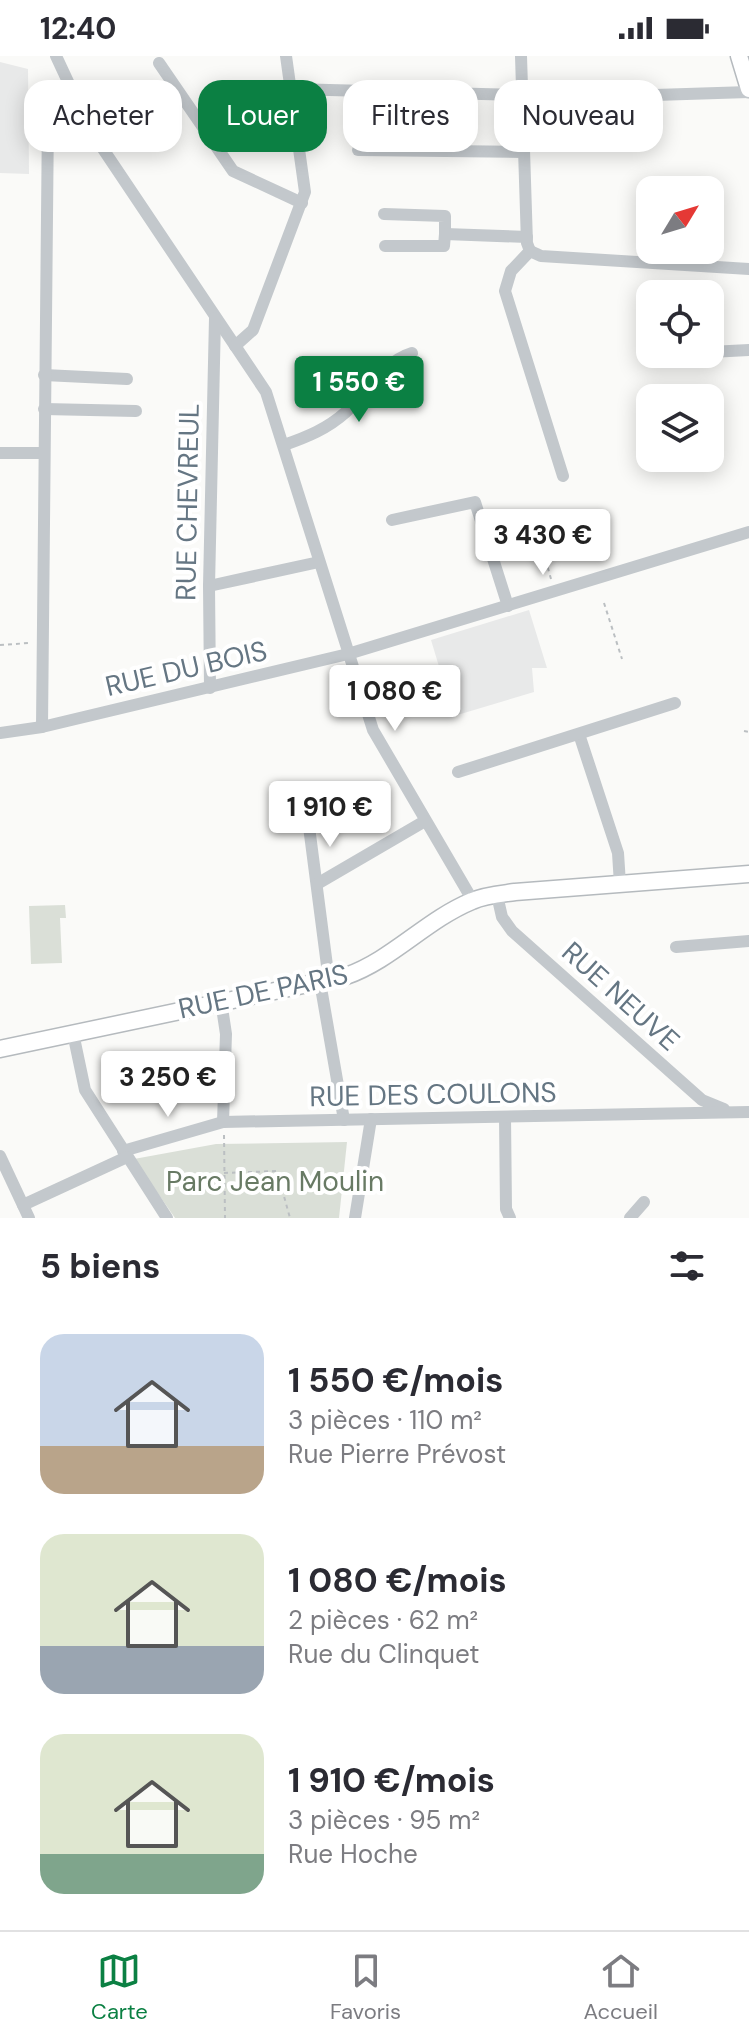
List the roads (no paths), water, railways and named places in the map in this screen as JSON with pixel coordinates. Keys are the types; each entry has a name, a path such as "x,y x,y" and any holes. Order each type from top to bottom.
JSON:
{"main road":[{"path":"739,56 749,91"},
{"name":"RUE DE PARIS","path":"0,1049 325,982 372,964 473,901 497,895 749,874"}],"street":[{"path":"56,56 67,80"},
{"path":"286,56 290,80"},
{"path":"521,56 522,80"},
{"path":"159,63 233,171 302,203"},
{"path":"327,90 494,94"},
{"path":"663,95 749,91"},
{"path":"42,727 47,152"},
{"path":"105,152 266,392 373,730 473,901"},
{"path":"235,346 253,330 302,203 305,185 300,152"},
{"path":"524,152 528,244 511,271 505,291 563,476"},
{"path":"384,214 445,216 444,246 385,246"},
{"path":"445,234 528,244 541,256 749,269"},
{"name":"RUE CHEVREUL","path":"210,688 215,318"},
{"path":"724,351 749,350"},
{"path":"284,445 331,425 394,361 412,353"},
{"path":"44,375 127,379"},
{"path":"44,409 136,411"},
{"path":"0,453 44,453"},
{"path":"392,520 475,502 508,606"},
{"name":"RUE DU BOIS","path":"0,733 42,727 348,654 749,532"},
{"path":"209,586 319,562"},
{"path":"458,772 675,703"},
{"path":"579,734 618,853 620,884"},
{"path":"308,819 325,982 344,1120"},
{"path":"317,884 425,821"},
{"name":"RUE NEUVE","path":"497,895 502,917 512,931 702,1100 735,1112"},
{"path":"676,947 749,941"},
{"path":"221,1001 226,1034 223,1122"},
{"path":"73,1033 85,1090 167,1218"},
{"name":"RUE DES COULONS","path":"23,1205 125,1154 223,1122 749,1112"},
{"path":"505,1117 506,1209 510,1218"},
{"path":"355,1218 367,1119"},
{"path":"0,1156 29,1218"},
{"path":"630,1218 644,1202"}],"park label":[{"name":"Parc Jean Moulin","path":"275,1181"}]}
